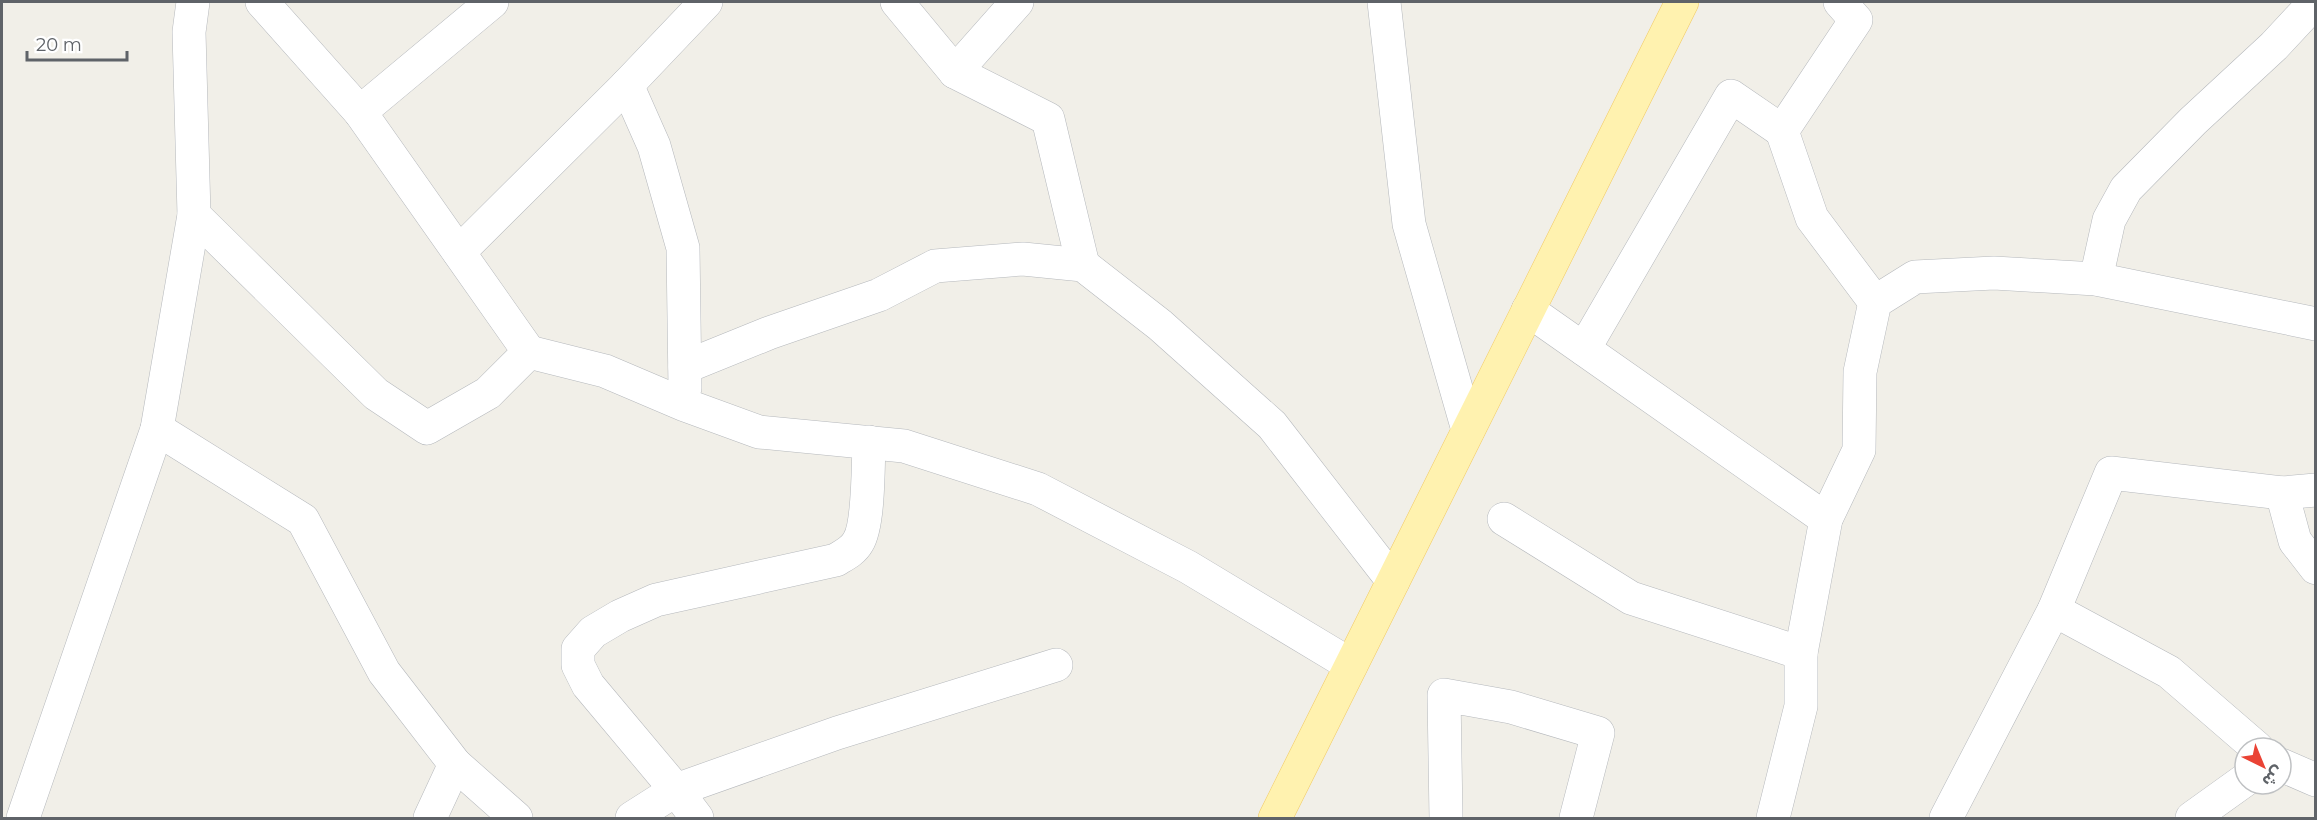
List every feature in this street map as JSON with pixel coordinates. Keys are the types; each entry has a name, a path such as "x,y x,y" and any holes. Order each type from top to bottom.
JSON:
{"main road":[{"path":"1275,819 1682,2"}],"street":[{"path":"23,819 157,429 194,215 189,32 193,2"},
{"path":"262,2 360,112 529,352 605,371 685,405 759,432 904,446 1038,489 1188,567 1351,665"},
{"path":"360,112 492,2"},
{"path":"459,252 627,85 706,2"},
{"path":"897,2 955,72 1048,119 1083,265"},
{"path":"955,72 1017,2"},
{"path":"1384,2 1409,224 1468,430"},
{"path":"1782,131 1856,20 1840,2"},
{"path":"2096,279 2109,220 2126,189 2193,121 2274,46 2315,2"},
{"path":"627,85 654,146 683,248 685,405"},
{"path":"1584,349 1731,96 1782,131 1812,218 1875,302"},
{"path":"194,215 376,394 427,429 488,393 529,352"},
{"path":"685,367 769,333 879,295 935,266 1023,259 1083,265 1160,325 1272,425 1393,581"},
{"path":"1773,819 1801,706 1802,653 1826,519 1859,450 1860,372 1875,302 1915,277 1995,273 2096,279 2316,324"},
{"path":"1528,310 1826,519"},
{"path":"157,429 303,520 384,672 454,764 516,819"},
{"path":"697,819 676,790 588,685 578,666 578,649 593,632 620,616 656,600 836,560 851,551 860,541 864,523 869,442"},
{"path":"1946,819 2054,610 2111,473 2282,493 2316,490"},
{"path":"2282,493 2295,541 2316,568"},
{"path":"1504,519 1631,598 1802,653"},
{"path":"2054,610 2169,672 2243,736"},
{"path":"632,819 676,790 837,733 1056,665"},
{"path":"1446,819 1444,694 1511,707 1598,733 1576,819"},
{"path":"430,819 454,764"},
{"path":"2293,770 2316,780"},
{"path":"2192,819 2233,789"}]}
